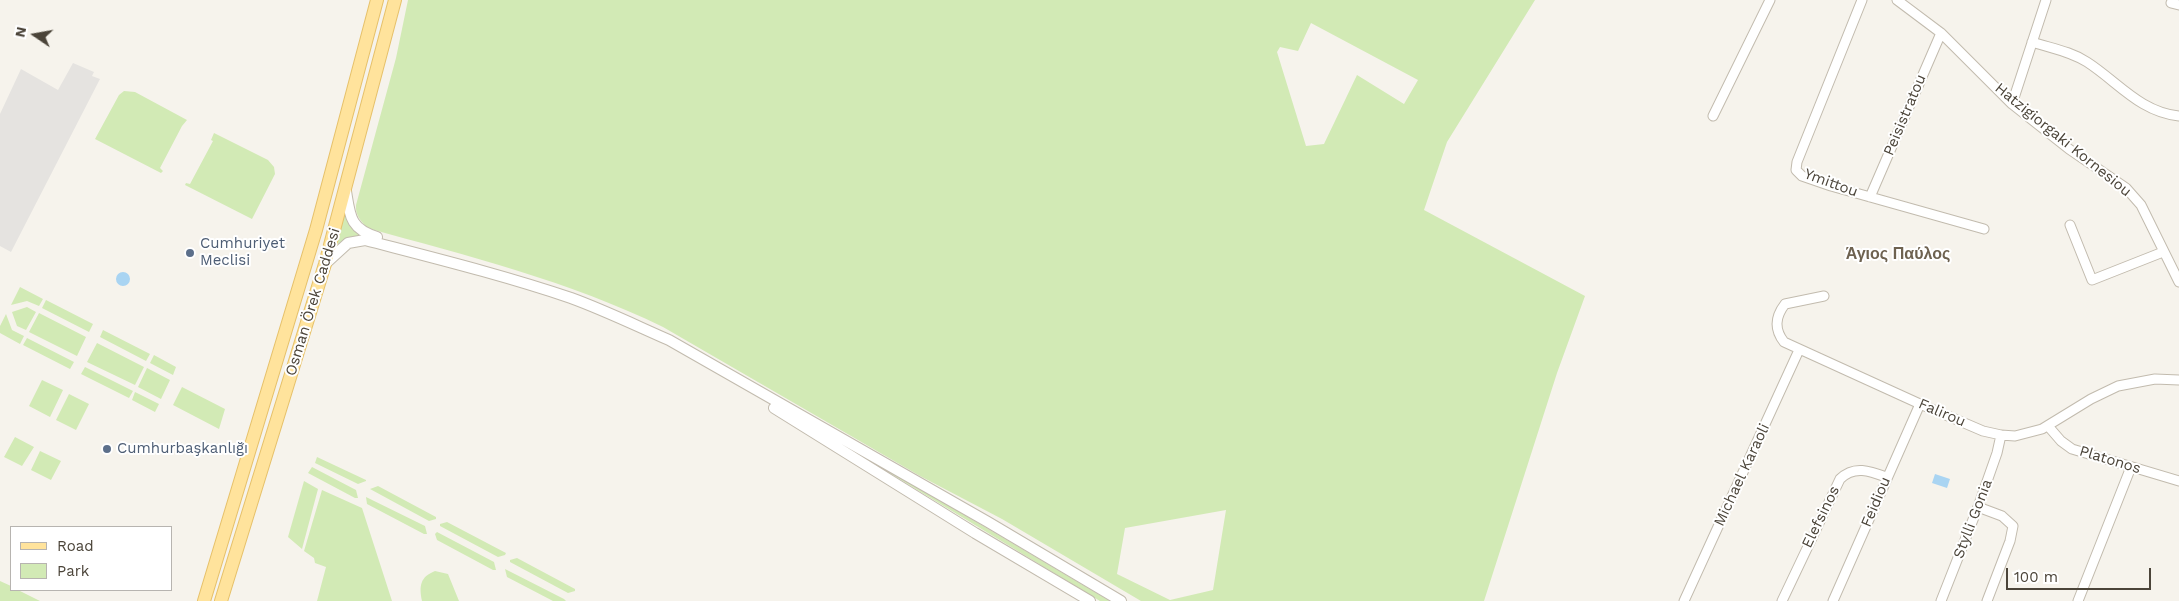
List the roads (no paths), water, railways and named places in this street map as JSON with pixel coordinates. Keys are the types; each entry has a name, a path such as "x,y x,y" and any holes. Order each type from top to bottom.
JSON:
{"main road":[{"name":"Osman Örek Caddesi","path":"204,601 316,230 377,0"},
{"name":"Osman Örek Caddesi","path":"221,601 325,264 346,191 395,0"}],"street":[{"path":"1713,116 1770,0"},
{"name":"Ymittou","path":"1862,0 1797,162 1796,170 1802,176 1831,186 1984,229"},
{"name":"Hatzigiorgaki Kornesiou","path":"1897,0 1941,33 2012,104 2069,149 2126,188 2141,206 2179,282"},
{"path":"2012,104 2046,0"},
{"name":"Peisistratou","path":"1870,196 1941,33"},
{"path":"2032,42 2076,56 2095,68 2136,101 2158,112 2179,116"},
{"path":"346,191 354,223 366,234 573,299 669,340 988,522 1120,601"},
{"path":"2070,225 2092,280 2163,252"},
{"path":"325,264 348,243 365,240 456,263"},
{"name":"Falirou","path":"1824,296 1785,304 1780,311 1777,322 1778,333 1784,342 1920,404 1983,431 2001,436 2020,435 2048,426 2091,398 2118,386 2155,379 2179,380"},
{"path":"638,326 1090,601"},
{"name":"Michael Karaoli","path":"1684,601 1799,350"},
{"name":"Feidiou","path":"1833,601 1886,477 1920,404"},
{"name":"Platonos","path":"2048,426 2061,441 2072,448 2179,481"},
{"name":"Stylli Gonia","path":"1941,601 1978,507 2001,436"},
{"path":"2078,601 2132,467"},
{"name":"Elefsinos","path":"1782,601 1840,479 1846,473 1859,470 1871,471 1886,477"},
{"path":"1978,507 2002,516 2013,526 2010,541 1987,601"}],"water":[{"path":"120,272 126,272 130,279 126,286 120,286 116,282 116,276"},
{"path":"1935,474 1950,479 1947,488 1932,483"}],"place":[{"name":"Cumhuriyet Meclisi","path":"190,253"},
{"name":"Cumhurbaşkanlığı","path":"107,449"}],"district":[{"name":"Άγιος Παύλος","path":"1898,254"}]}
